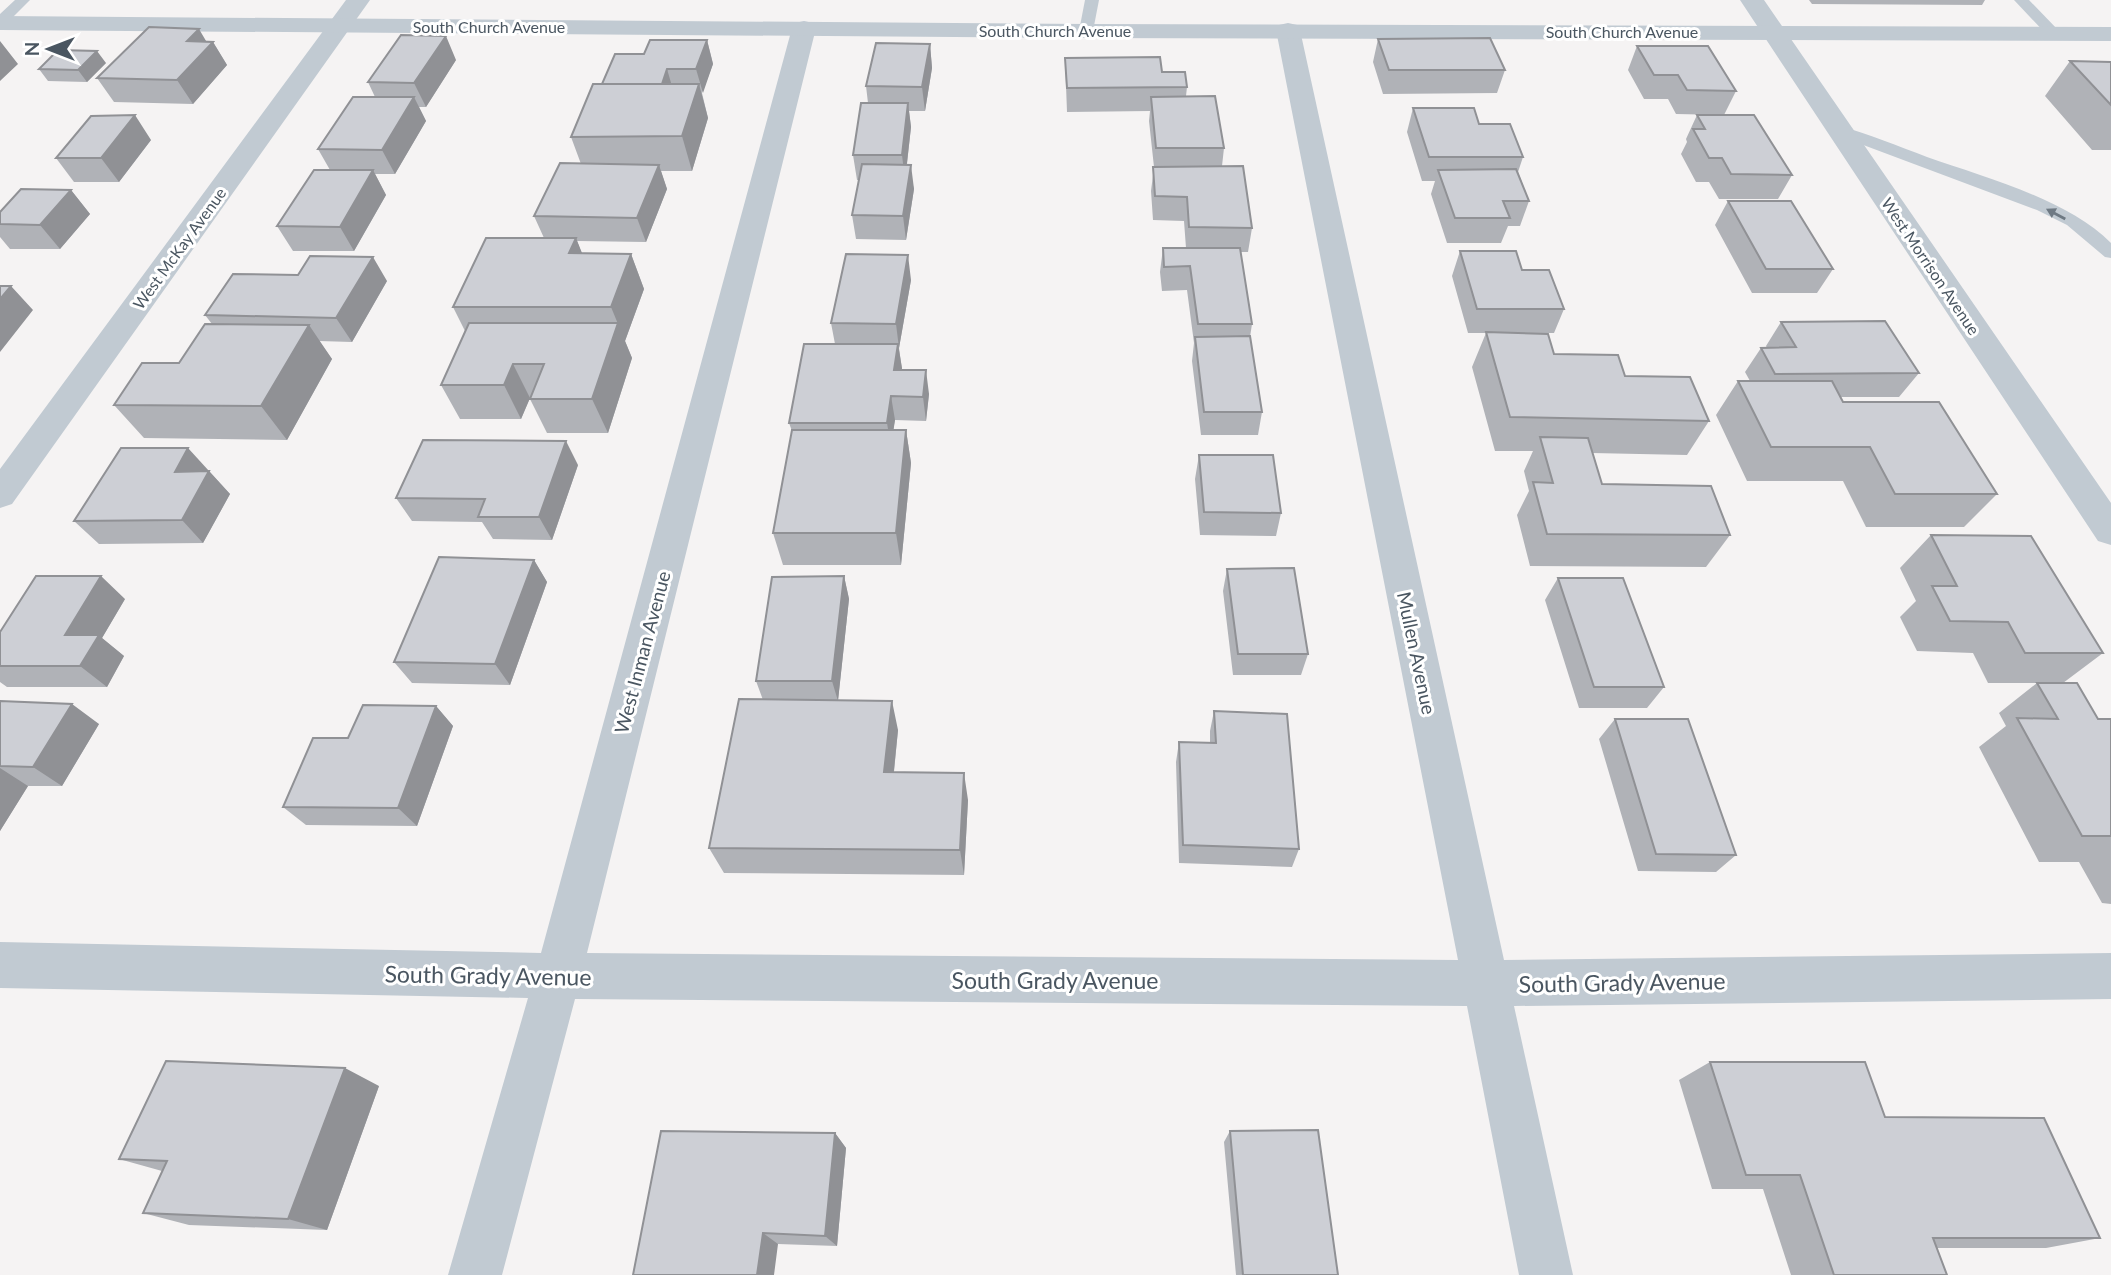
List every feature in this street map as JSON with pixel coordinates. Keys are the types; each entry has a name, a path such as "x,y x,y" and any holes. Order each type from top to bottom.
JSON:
{"street":[{"name":"West McKay Avenue","path":"0,495 358,0"},
{"name":"West Morrison Avenue","path":"1752,0 2111,531"},
{"name":"South Church Avenue","path":"0,23 1086,31 2111,34"},
{"name":"West Inman Avenue","path":"475,1275 558,976 804,28"},
{"name":"Mullen Avenue","path":"1288,30 1546,1275"},
{"name":"South Grady Avenue","path":"0,965 558,976 1486,983 2111,976"}],"lane":[{"path":"0,23 23,0"},
{"path":"1086,31 1091,0"},
{"path":"2021,0 2054,34"},
{"path":"1840,131 1953,171 2052,211 2098,238 2111,253"}],"building":[{"path":"149,27 199,29 187,41 213,42 177,80 97,78"},
{"path":"401,35 446,36 414,83 368,82"},
{"path":"1490,38 1505,70 1389,70 1378,39"},
{"path":"650,40 707,40 696,69 667,69 662,84 602,84 615,54 644,54"},
{"path":"876,43 930,44 922,87 866,86"},
{"path":"1637,46 1708,46 1736,91 1687,90 1678,75 1654,75"},
{"path":"58,50 97,51 78,70 39,69"},
{"path":"1160,57 1162,72 1185,72 1187,87 1067,88 1065,58"},
{"path":"2070,61 2111,62 2111,105"},
{"path":"593,84 699,84 682,136 571,137"},
{"path":"1215,96 1224,148 1156,148 1151,97"},
{"path":"353,97 414,97 382,150 318,149"},
{"path":"861,103 908,103 902,155 853,155"},
{"path":"1413,108 1474,108 1479,124 1510,124 1523,157 1429,157"},
{"path":"135,115 101,158 56,158 91,116"},
{"path":"1697,115 1754,115 1792,175 1731,174 1722,158 1709,158 1693,129 1705,129"},
{"path":"560,163 659,165 637,218 534,216"},
{"path":"862,164 911,165 903,216 852,215"},
{"path":"1243,166 1252,228 1189,227 1187,197 1155,196 1153,167"},
{"path":"1516,169 1529,201 1503,201 1510,218 1455,218 1438,170"},
{"path":"314,170 373,170 340,227 277,226"},
{"path":"21,189 71,190 40,225 0,224 0,212"},
{"path":"1728,201 1791,201 1833,269 1766,269"},
{"path":"486,238 576,238 569,253 631,254 611,307 453,307"},
{"path":"1163,248 1240,248 1252,324 1198,324 1190,266 1164,267"},
{"path":"1460,251 1516,251 1522,270 1549,270 1564,309 1477,309"},
{"path":"846,254 908,255 896,324 831,323"},
{"path":"310,256 373,257 336,318 205,315 233,274 298,275"},
{"path":"0,286 11,286 0,299"},
{"path":"1885,321 1919,373 1775,374 1761,348 1796,347 1781,322"},
{"path":"469,323 618,323 592,399 530,399 544,364 513,364 504,385 441,385"},
{"path":"205,324 309,325 261,406 114,405 142,363 179,363"},
{"path":"1486,332 1548,334 1554,354 1618,355 1625,376 1690,377 1709,421 1510,417"},
{"path":"1250,336 1262,412 1204,412 1195,337"},
{"path":"804,344 898,344 894,370 926,370 923,397 891,396 887,423 789,423"},
{"path":"1738,381 1832,381 1843,402 1939,402 1997,494 1895,494 1870,447 1771,447"},
{"path":"792,430 906,430 896,533 773,533"},
{"path":"1540,437 1588,438 1602,484 1711,486 1730,535 1547,534 1533,482 1553,483"},
{"path":"423,440 566,441 539,517 478,517 485,499 396,498"},
{"path":"121,448 188,448 175,472 209,471 182,520 74,521"},
{"path":"1199,455 1273,455 1281,513 1204,512"},
{"path":"1931,535 2031,536 2103,653 2025,653 2008,622 1950,621 1932,586 1957,586"},
{"path":"439,557 534,560 495,664 394,662"},
{"path":"1294,568 1308,654 1238,654 1227,569"},
{"path":"36,576 101,576 65,635 99,635 80,666 0,666 0,632"},
{"path":"844,576 832,681 756,681 772,577"},
{"path":"1558,578 1623,578 1664,687 1594,687"},
{"path":"2037,683 2077,683 2098,719 2111,719 2111,836 2082,836 2017,718 2058,719"},
{"path":"739,699 892,701 884,772 964,773 960,850 709,848"},
{"path":"0,701 72,704 33,767 0,766"},
{"path":"363,705 436,706 398,808 283,807 313,738 348,738"},
{"path":"1214,711 1287,714 1299,849 1183,845 1179,742 1216,743"},
{"path":"1615,719 1688,719 1736,855 1656,854"},
{"path":"166,1061 345,1068 288,1219 143,1213 167,1161 119,1159"},
{"path":"1710,1062 1865,1062 1885,1117 2044,1118 2100,1238 1933,1238 1947,1275 1834,1275 1800,1175 1746,1175"},
{"path":"1318,1130 1338,1275 1243,1275 1230,1131"},
{"path":"661,1131 835,1133 825,1236 763,1233 757,1275 633,1275"}]}
